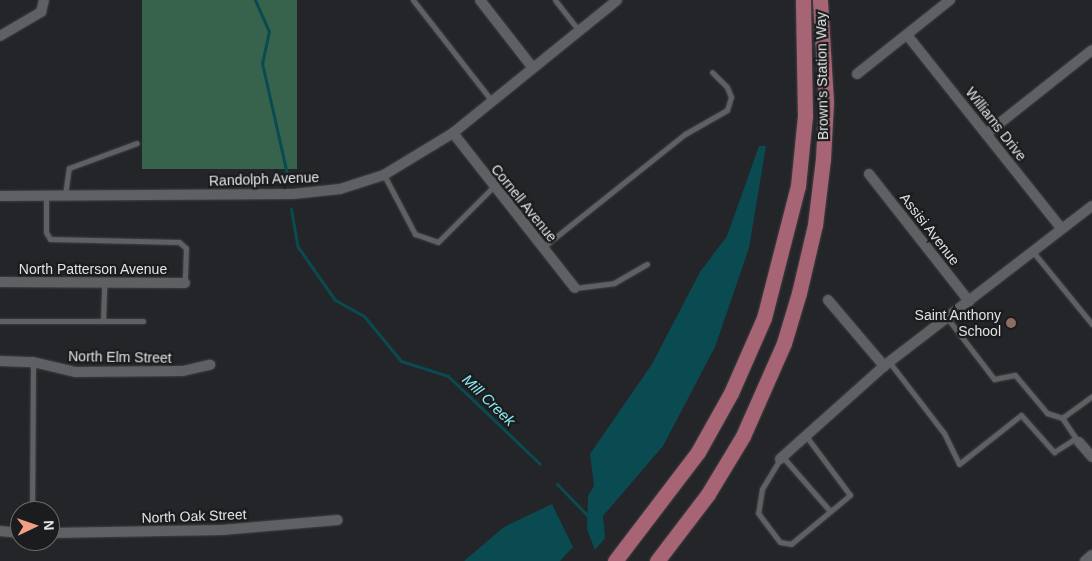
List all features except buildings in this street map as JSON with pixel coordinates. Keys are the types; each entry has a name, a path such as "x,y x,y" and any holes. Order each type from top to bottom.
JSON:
{"main road":[{"name":"Brown's Station Way","path":"615,561 698,452 732,392 764,318 798,186 805,116 803,0"},
{"name":"Brown's Station Way","path":"657,561 694,515 742,436 784,343 799,294 815,225 823,158 826,102 820,0"}],"street":[{"path":"0,36 41,12 44,0"},
{"path":"480,0 533,68"},
{"name":"Randolph Avenue","path":"0,196 292,194 340,189 384,175 453,133 617,0"},
{"path":"857,74 950,0"},
{"name":"Williams Drive","path":"907,35 1062,229"},
{"path":"986,134 1092,50"},
{"name":"Cornell Avenue","path":"453,133 492,188 575,288"},
{"name":"Assisi Avenue","path":"869,174 969,301"},
{"path":"781,457 887,364 1034,253 1092,206"},
{"name":"North Patterson Avenue","path":"0,282 185,283"},
{"path":"828,300 887,364"},
{"name":"North Elm Street","path":"0,361 33,362 75,372 183,371 210,365"},
{"path":"1077,440 1092,457"},
{"name":"North Oak Street","path":"60,533 222,530 338,520"},
{"path":"1085,561 1092,555"}],"lane":[{"path":"413,0 492,101"},
{"path":"555,0 579,31"},
{"path":"542,248 685,134 727,110 731,97 727,87 712,72"},
{"path":"65,196 69,168 137,143"},
{"path":"384,175 416,234 438,242 492,188"},
{"path":"46,196 46,232 50,239 178,242 186,248 185,283"},
{"path":"1034,253 1092,324"},
{"path":"575,288 614,283 647,264"},
{"path":"103,322 104,283"},
{"path":"887,364 944,433 959,464 1020,415 1054,452 1077,440 1062,418 1047,413 1015,376 994,379 948,319"},
{"path":"0,321 143,322"},
{"path":"32,501 33,362"},
{"path":"1062,418 1092,396"},
{"path":"806,435 848,489 850,495 791,544 780,542 758,513 758,503 770,470 781,457 830,511"}],"green space":[{"path":"142,0 297,0 297,169 142,169"}],"water":[{"path":"759,146 766,146 749,248 715,347 663,446 603,516 605,538 595,550 587,529 588,496 594,486 590,454 652,364 700,272 727,236"},
{"path":"552,504 573,547 560,561 464,561 504,527"}],"waterway":[{"name":"Mill Creek","path":"255,0 269,31 262,63 288,178"},
{"name":"Mill Creek","path":"291,209 298,247 335,300 364,316 401,361 448,376 540,464"},
{"name":"Mill Creek","path":"557,484 589,517"}],"place":[{"name":"Saint Anthony School","path":"1011,323"}]}
